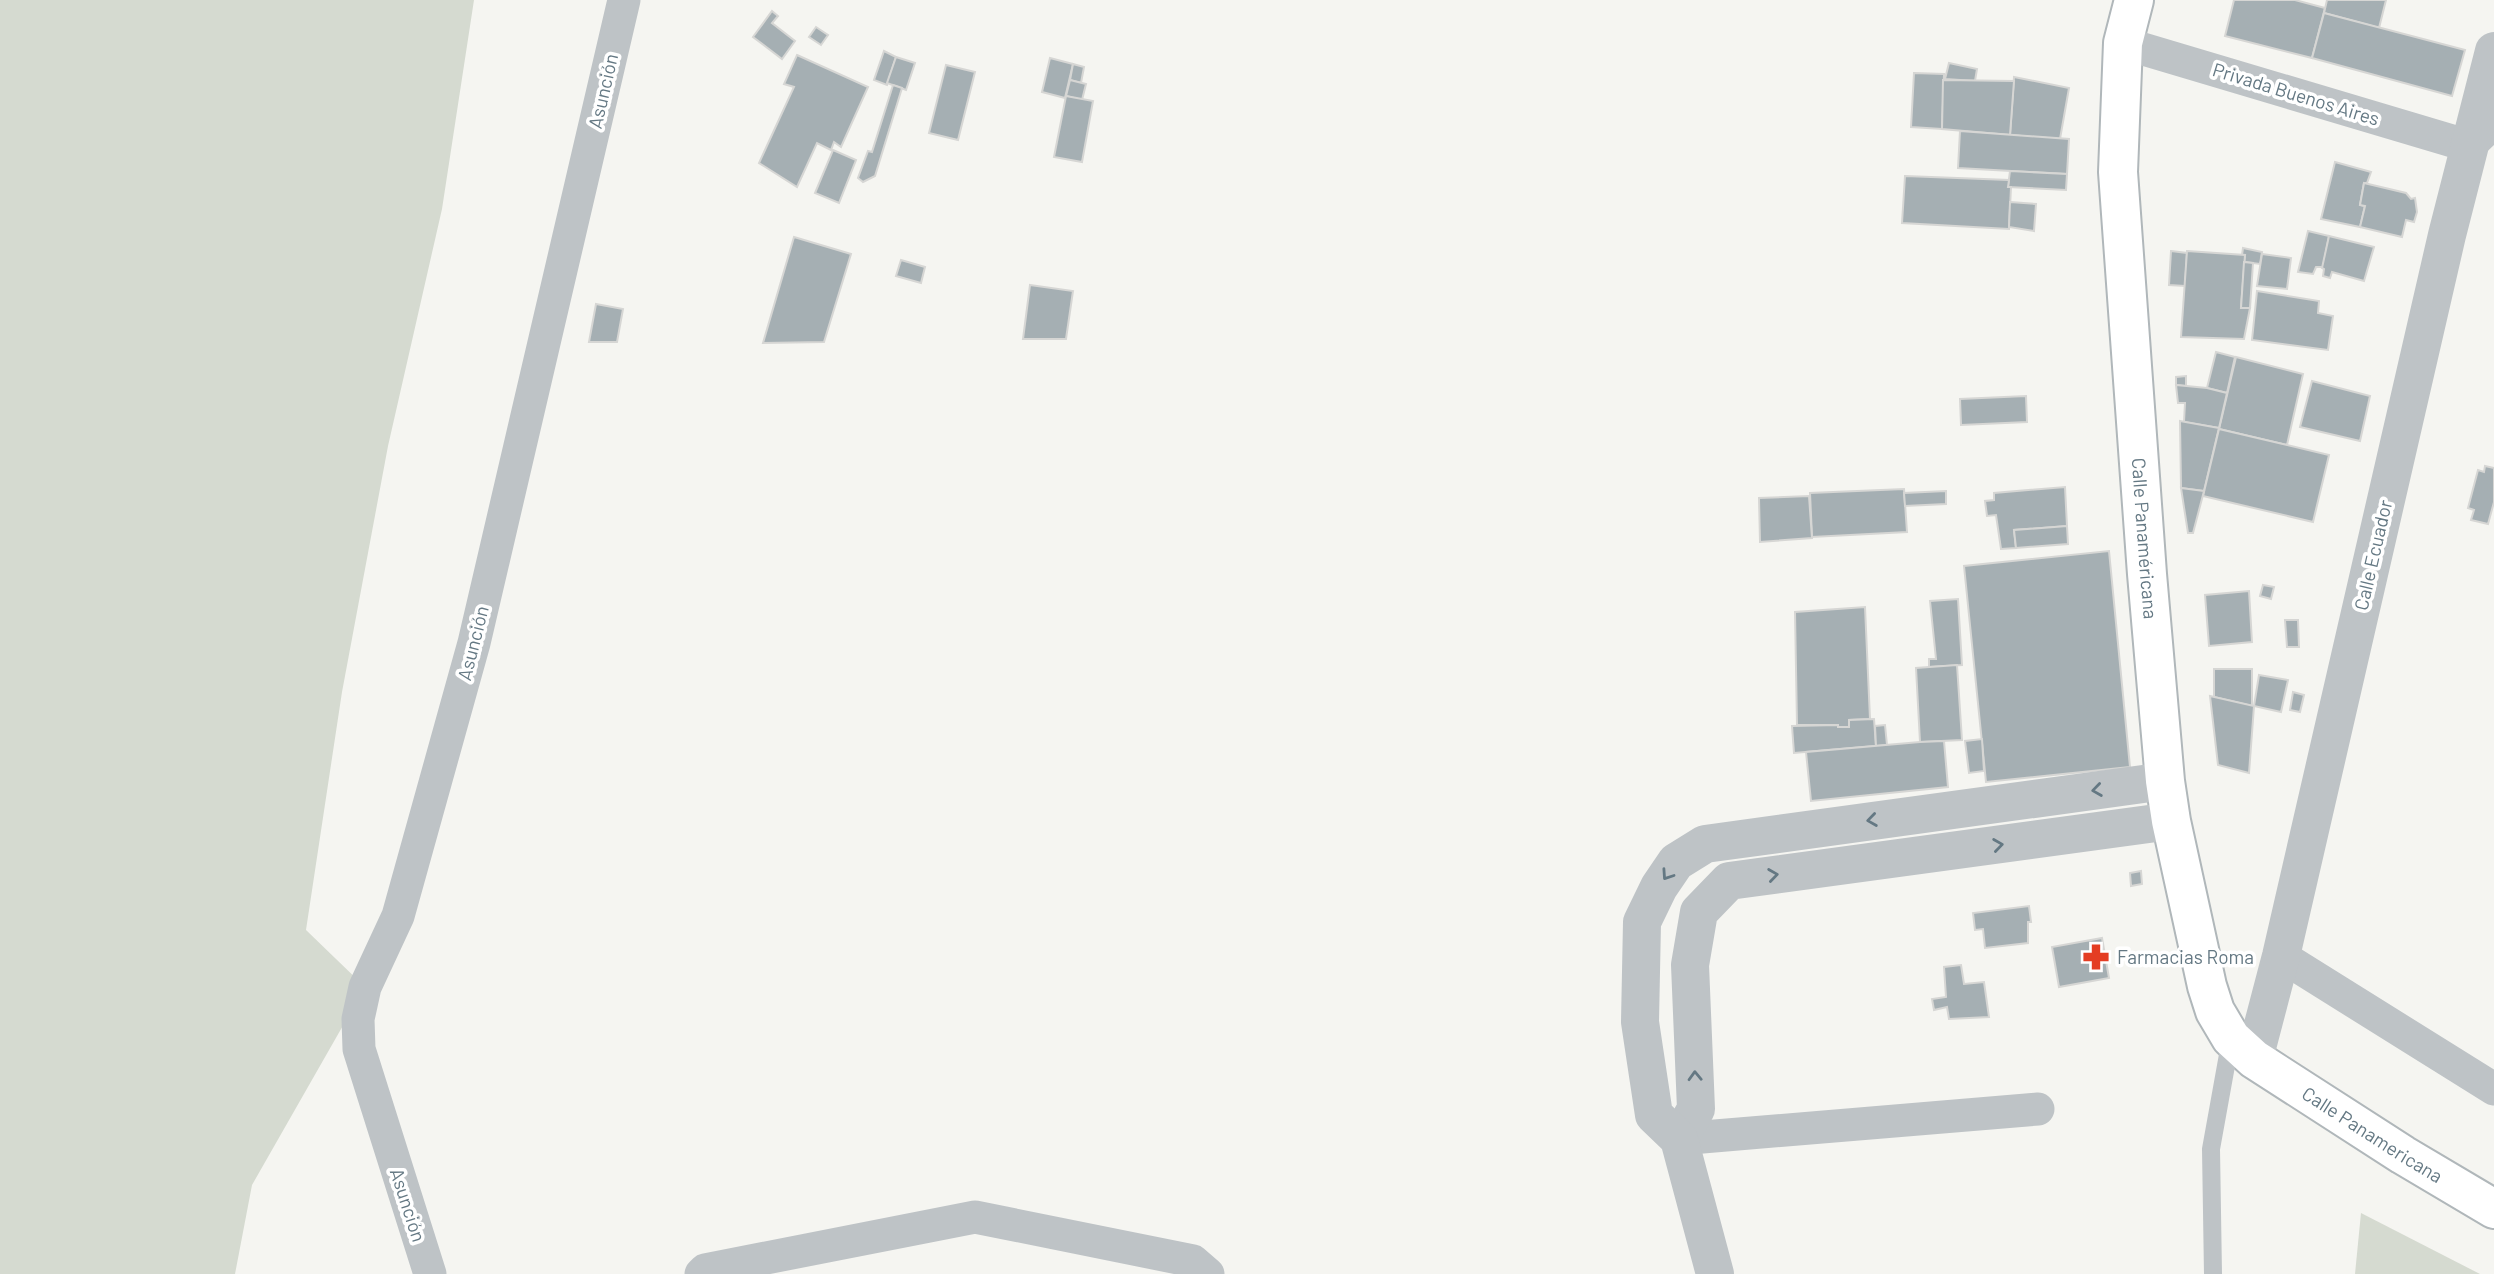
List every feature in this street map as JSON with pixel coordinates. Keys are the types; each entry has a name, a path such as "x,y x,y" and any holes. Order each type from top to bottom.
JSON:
{"main road":[{"name":"Calle Panaméricana","path":"2134,0 2123,43 2118,172 2165,781 2171,821 2207,986 2215,1012 2243,1048"},
{"name":"Calle Panamericana","path":"2243,1048 2403,1155 2494,1209"}],"street":[{"name":"Asunción","path":"430,1274 359,1049 358,1019 365,987 398,916 474,643 624,0"},
{"name":"Privada Buenos Aires","path":"2123,43 2482,134"},
{"name":"Calle Ecuador","path":"2243,1048 2281,956 2482,134 2494,51"},
{"path":"1715,1274 1679,1139 1654,1115 1640,1022 1642,922 1659,887 1676,862 1705,844 2165,781"},
{"path":"1679,1139 1696,1109 1690,965 1699,912 1729,881 2171,821"},
{"path":"1705,844 1729,881"},
{"path":"2281,956 2494,1089"},
{"path":"1679,1139 2038,1109"},
{"path":"701,1274 705,1270 975,1217 1193,1261 1208,1274"}],"lane":[{"path":"2213,1274 2211,1149 2243,1048"}],"shaded area":[{"path":"0,0 474,0 442,209 388,446 342,692 306,930 365,987 252,1185 235,1274 0,1274"},
{"path":"2361,1213 2480,1274 2355,1274"}],"building":[{"path":"2234,0 2295,0 2325,8 2312,58 2225,36"},
{"path":"2327,0 2386,0 2379,28 2324,13"},
{"path":"772,11 778,16 772,23 795,41 782,59 753,37"},
{"path":"2324,13 2465,50 2452,96 2312,58"},
{"path":"816,27 828,35 821,45 809,37"},
{"path":"884,51 896,57 887,85 874,80"},
{"path":"797,55 868,87 841,147 834,142 831,150 817,143 797,187 759,163 794,87 784,84"},
{"path":"896,57 915,63 906,90 887,83"},
{"path":"1050,58 1073,64 1065,98 1042,92"},
{"path":"1949,63 1977,69 1975,81 1945,79"},
{"path":"1073,64 1084,67 1081,83 1070,80"},
{"path":"946,65 975,72 958,140 929,133"},
{"path":"1914,73 1944,74 1942,129 1911,127"},
{"path":"2014,77 2069,88 2060,139 2010,135"},
{"path":"1070,80 1086,84 1082,100 1066,96"},
{"path":"1943,80 2014,81 2010,135 1942,129"},
{"path":"893,85 902,88 875,176 863,182 858,178 868,151 872,152"},
{"path":"1066,96 1093,101 1082,162 1054,157"},
{"path":"1960,131 2069,139 2067,174 1958,168"},
{"path":"833,150 856,160 839,203 815,193"},
{"path":"2335,162 2371,172 2367,183 2364,183 2360,205 2365,206 2360,227 2321,219"},
{"path":"2010,171 2067,174 2066,190 2008,187"},
{"path":"1905,176 2009,180 2009,229 1902,223"},
{"path":"2364,183 2406,193 2411,199 2415,198 2417,212 2414,222 2406,220 2402,237 2360,227 2365,206 2360,205"},
{"path":"2010,202 2036,204 2034,231 2009,227"},
{"path":"2308,231 2329,236 2323,267 2316,267 2313,274 2298,272"},
{"path":"2329,236 2374,247 2364,281 2332,272 2330,278 2323,276 2322,268"},
{"path":"794,237 851,254 824,342 763,343"},
{"path":"2243,248 2262,252 2260,264 2244,262"},
{"path":"2171,251 2187,253 2185,286 2169,285"},
{"path":"2187,251 2245,255 2241,308 2250,308 2244,339 2181,337"},
{"path":"2262,254 2291,258 2287,289 2257,286"},
{"path":"901,260 925,267 921,283 896,276"},
{"path":"2244,262 2253,263 2250,308 2241,308"},
{"path":"1030,285 1073,291 1066,339 1023,339"},
{"path":"2257,291 2319,301 2318,313 2333,316 2328,350 2252,340"},
{"path":"596,304 623,309 617,342 589,342"},
{"path":"2216,352 2235,357 2227,393 2207,388"},
{"path":"2236,357 2303,374 2287,445 2219,429"},
{"path":"2186,376 2186,386 2176,385 2176,377"},
{"path":"2312,381 2370,396 2360,441 2300,427"},
{"path":"2176,385 2227,393 2219,428 2184,422 2185,403 2178,403"},
{"path":"2026,396 2027,422 1961,425 1960,399"},
{"path":"2180,421 2219,428 2204,491 2181,488"},
{"path":"2219,429 2329,455 2313,522 2203,496"},
{"path":"2485,466 2494,468 2494,502 2488,524 2471,520 2474,510 2468,508 2478,470 2484,472"},
{"path":"2065,487 2067,526 2014,530 2016,548 2001,549 1996,515 1987,516 1985,501 1994,500 1994,493"},
{"path":"2181,488 2204,491 2193,533 2188,533"},
{"path":"1904,489 1907,532 1812,537 1810,493"},
{"path":"1946,491 1946,504 1905,506 1904,493"},
{"path":"1809,496 1812,538 1760,542 1759,498"},
{"path":"2067,526 2068,544 2016,548 2014,530"},
{"path":"2109,551 2130,767 1986,782 1964,566"},
{"path":"2263,585 2274,587 2271,599 2260,596"},
{"path":"2249,591 2252,642 2209,646 2205,595"},
{"path":"1958,599 1962,665 1929,667 1929,659 1936,659 1930,601"},
{"path":"1865,607 1870,719 1849,720 1849,727 1797,725 1795,612"},
{"path":"2285,620 2298,620 2299,647 2287,647"},
{"path":"1957,665 1962,740 1920,742 1916,668"},
{"path":"2214,669 2252,669 2252,706 2214,697"},
{"path":"2259,675 2288,680 2281,712 2254,706"},
{"path":"2293,692 2304,695 2300,712 2290,710"},
{"path":"2210,696 2254,706 2249,773 2218,765"},
{"path":"1874,719 1876,746 1794,753 1792,726 1849,727 1849,720"},
{"path":"1885,725 1887,745 1876,746 1875,726"},
{"path":"1982,739 1984,771 1969,773 1965,741"},
{"path":"1944,741 1948,787 1811,801 1806,752"},
{"path":"2141,871 2142,884 2131,886 2130,873"},
{"path":"2029,906 2031,922 2028,922 2028,943 1985,948 1983,929 1975,930 1973,913"},
{"path":"2102,938 2109,978 2059,987 2052,947"},
{"path":"1961,965 1964,984 1984,982 1989,1017 1949,1019 1947,1007 1934,1010 1932,999 1946,997 1944,967"}],"place":[{"name":"Farmacias Roma","path":"2096,957"}]}
